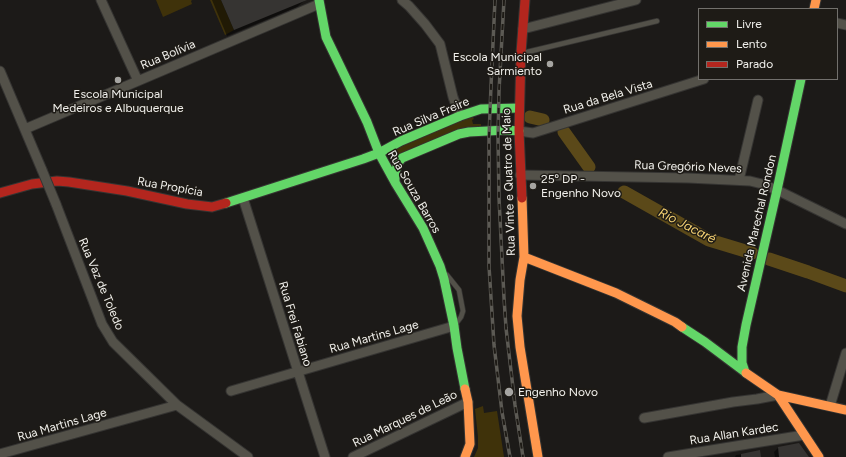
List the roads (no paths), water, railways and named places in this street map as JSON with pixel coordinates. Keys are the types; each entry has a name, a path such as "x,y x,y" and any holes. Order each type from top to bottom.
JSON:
{"main road":[{"name":"Rua Vinte e Quatro de Maio","path":"525,0 522,29 519,108 520,175 524,257 520,280 517,316 520,347 538,457"},
{"name":"Rua Souza Barros","path":"319,2 326,37 366,122 374,155 385,165 423,228 440,266 454,326 468,402 470,444 465,457"},
{"name":"Avenida Marechal Rondon","path":"745,372 742,363 742,347 801,80"},
{"name":"Rua Silva Freire","path":"374,155 401,141 460,116 481,109 519,108"},
{"path":"396,184 395,173 398,163 402,158 408,155 459,134 506,130 519,131"},
{"name":"Rua Propícia","path":"0,193 32,184 69,182 127,191 199,206 212,207 244,198 374,155"},
{"path":"524,257 616,292 675,322 705,342 778,395 819,457"},
{"path":"778,395 846,410"}],"street":[{"path":"101,0 138,81"},
{"path":"402,0 425,24 440,44 453,97 460,116"},
{"path":"522,29 636,0"},
{"name":"Rua Bolívia","path":"25,129 319,2"},
{"name":"Rua Vaz de Toledo","path":"0,71 56,204 102,324 113,342 177,405 248,457"},
{"name":"Rua da Bela Vista","path":"519,131 533,133 701,80"},
{"path":"739,180 758,100"},
{"name":"Rua Gregório Neves","path":"520,175 688,178 750,181 777,190 846,224"},
{"name":"Rua Frei Fabiano","path":"244,198 325,457"},
{"name":"Rua Martins Lage","path":"231,391 454,326"},
{"path":"830,406 846,353"},
{"path":"644,418 778,395"},
{"name":"Rua Marques de Leão","path":"353,457 468,402"},
{"name":"Rua Martins Lage","path":"0,454 177,405"},
{"name":"Rua Allan Kardec","path":"668,457 708,454 804,435"}],"lane":[{"path":"521,53 657,21"}],"waterway":[{"name":"Rio Jacaré","path":"530,117 543,120"},
{"name":"Rio Jacaré","path":"564,132 589,167"},
{"name":"Rio Jacaré","path":"624,192 709,240 752,253"},
{"name":"Rio Jacaré","path":"769,259 846,286"}],"railway":[{"path":"495,0 489,137 489,266 494,345 502,412 510,457"},
{"path":"504,0 499,91 499,198 506,328 523,457"}],"place":[{"name":"Escola Municipal Sarmiento","path":"550,64"},
{"name":"Escola Municipal Medeiros e Albuquerque","path":"118,80"},
{"name":"25º DP - Engenho Novo","path":"533,186"},
{"name":"Engenho Novo","path":"509,392"}]}
